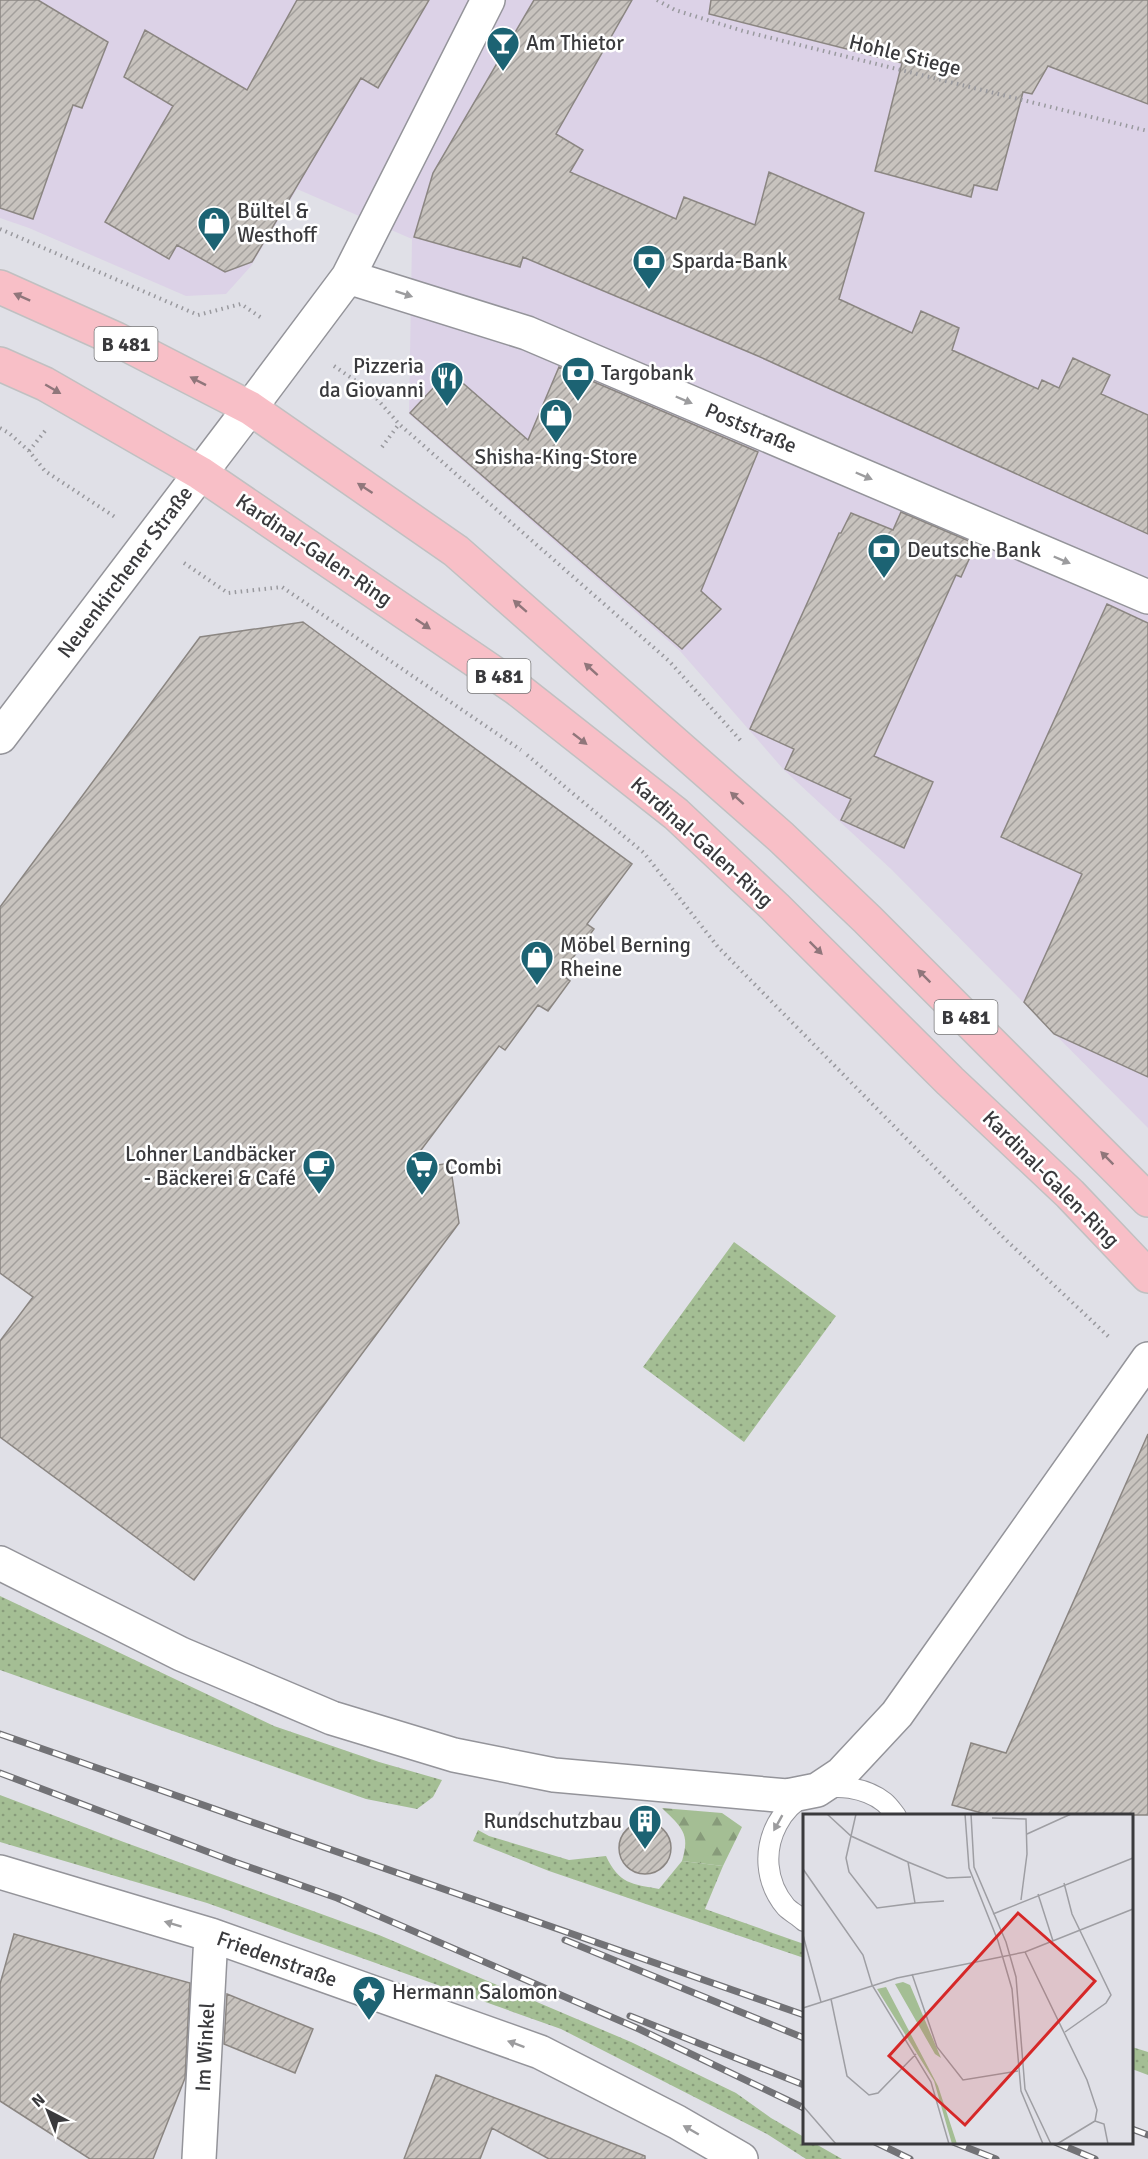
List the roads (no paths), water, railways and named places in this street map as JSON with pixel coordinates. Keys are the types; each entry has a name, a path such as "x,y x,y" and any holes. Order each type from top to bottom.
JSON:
{"main road":[{"name":"B 481","path":"0,287 116,339 250,408 456,551 798,853 1148,1200"},
{"name":"B 481","path":"0,364 45,384 200,473"},
{"name":"Kardinal-Galen-Ring","path":"200,473 516,688 676,814 775,907 950,1081 1070,1194 1148,1276"}],"street":[{"path":"250,408 348,277 488,0"},
{"name":"Poststraße","path":"348,277 527,333 1148,597"},
{"name":"Neuenkirchener Straße","path":"0,737 250,408"},
{"path":"0,1563 181,1654 332,1718 454,1755 554,1775 787,1796 817,1790 841,1774 897,1714 1145,1364"},
{"name":"Friedenstraße","path":"0,1872 211,1935 540,2052 677,2122 741,2159"},
{"name":"Im Winkel","path":"199,2159 211,1935"}],"lane":[{"path":"803,1920 787,1907 774,1887 768,1864 770,1840 779,1818 796,1801 817,1790 840,1786 863,1790 884,1801 896,1814"}],"railway":[{"path":"0,1734 803,2015"},
{"path":"0,1773 232,1861 337,1898 639,2029 803,2108"},
{"path":"565,1940 803,2038"},
{"path":"630,2016 803,2085"},
{"path":"1133,2129 1148,2135"},
{"path":"879,2144 910,2159"},
{"path":"958,2144 996,2159"},
{"path":"1060,2144 1095,2159"}],"place":[{"name":"Am Thietor","path":"503,72"},
{"name":"Bültel & Westhoff","path":"214,252"},
{"name":"Sparda-Bank","path":"649,290"},
{"name":"Targobank","path":"578,402"},
{"name":"Pizzeria da Giovanni","path":"447,407"},
{"name":"Shisha-King-Store","path":"556,444"},
{"name":"Deutsche Bank","path":"884,579"},
{"name":"Möbel Berning Rheine","path":"537,986"},
{"name":"Lohner Landbäcker - Bäckerei & Café","path":"319,1195"},
{"name":"Combi","path":"422,1196"},
{"name":"Rundschutzbau","path":"645,1850"},
{"name":"Hermann Salomon","path":"369,2021"}]}
